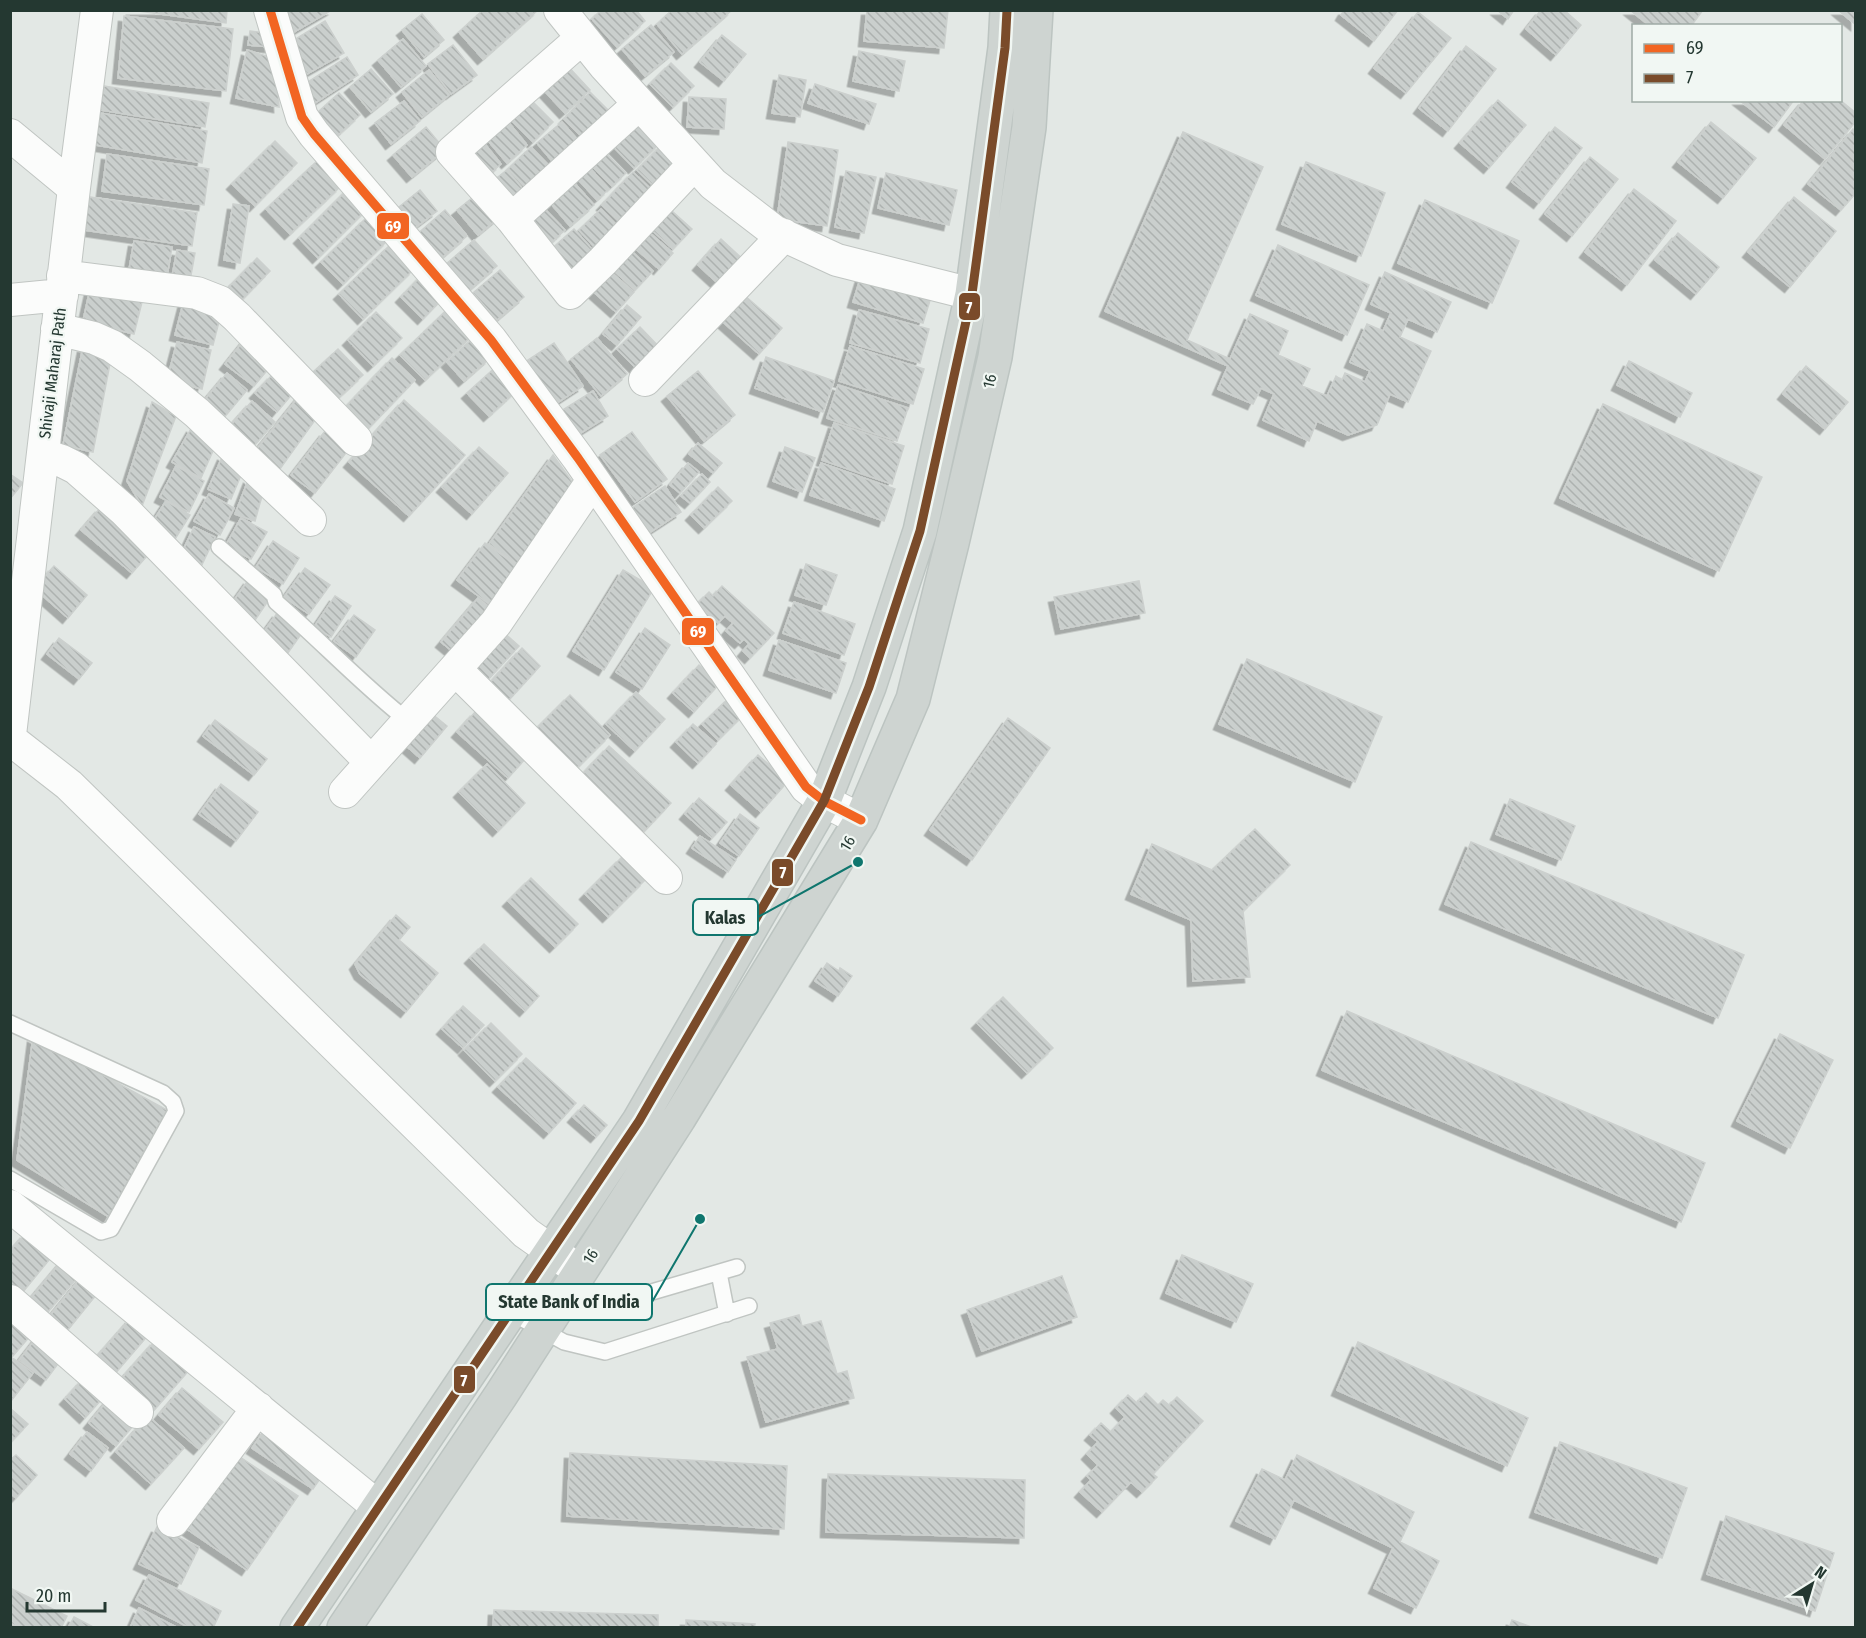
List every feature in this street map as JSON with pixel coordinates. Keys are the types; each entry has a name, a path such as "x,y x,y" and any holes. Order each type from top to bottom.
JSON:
{"main road":[{"path":"297,1628 639,1121 824,801 869,687 920,531 972,294 1005,48 1007,10"},
{"name":"16","path":"344,1628 501,1395 679,1118 861,820 913,699 952,543 994,357 1029,127 1036,10"}],"street":[{"name":"Shivaji Maharaj Path","path":"10,737 22,522 43,455 97,10"},
{"path":"270,10 302,117 314,134 491,340 593,480 806,787 824,801 861,820"},
{"path":"560,10 639,104 713,184 774,231 837,260 972,294"},
{"path":"582,38 453,152 512,219 570,293 694,164"},
{"path":"512,219 639,104"},
{"path":"10,135 74,188"},
{"path":"645,380 784,235"},
{"path":"10,300 62,286 197,293 220,302 356,440"},
{"path":"57,329 94,338 112,346 140,366 197,413 310,520"},
{"path":"43,455 76,468 125,512 371,762"},
{"path":"345,792 495,623 593,480"},
{"path":"454,669 666,878"},
{"path":"10,737 69,785 526,1233 551,1251 573,1283"},
{"path":"10,1206 378,1507"},
{"path":"10,1301 137,1412"},
{"path":"173,1521 258,1408"}],"lane":[{"path":"219,547 274,595 276,602 315,636 370,690 408,721"},
{"path":"10,1023 163,1093 173,1102 176,1111 111,1229 101,1232 10,1179"},
{"path":"573,1283 599,1300 621,1301 737,1268"},
{"path":"719,1274 727,1314"},
{"path":"510,1312 564,1342 604,1352 749,1306"}],"building":[{"path":"131,10 227,10 226,23"},
{"path":"275,10 332,10 289,35"},
{"path":"483,10 538,10 483,59 459,32"},
{"path":"601,10 636,10 645,21 617,47 592,19"},
{"path":"672,10 732,10 682,54 657,24"},
{"path":"867,10 948,10 944,48 864,41"},
{"path":"1344,10 1398,10 1374,41 1341,15"},
{"path":"1497,10 1514,10 1508,19"},
{"path":"1541,10 1564,10 1581,25 1556,55 1526,29"},
{"path":"1630,10 1703,10 1692,24 1648,24"},
{"path":"1838,10 1856,10 1856,25"},
{"path":"1418,12 1451,38 1406,93 1374,68"},
{"path":"422,14 444,40 424,57 402,30"},
{"path":"124,16 233,29 226,91 118,78"},
{"path":"325,21 344,53 307,74 289,43"},
{"path":"651,25 674,52 645,76 622,49"},
{"path":"250,31 272,34 270,47 248,45"},
{"path":"722,35 746,54 724,81 700,62"},
{"path":"403,39 426,66 401,87 378,60"},
{"path":"453,45 477,75 451,94 428,64"},
{"path":"1466,46 1496,69 1448,131 1419,108"},
{"path":"247,50 276,59 279,107 236,98"},
{"path":"859,51 905,61 899,91 853,81"},
{"path":"347,57 358,75 312,105 300,87"},
{"path":"564,62 590,90 565,113 539,85"},
{"path":"671,63 694,86 673,107 650,84"},
{"path":"371,69 393,94 371,112 350,87"},
{"path":"429,70 449,95 422,117 402,92"},
{"path":"779,75 806,80 800,117 772,113"},
{"path":"815,84 876,104 869,124 808,103"},
{"path":"104,86 209,103 205,127 100,110"},
{"path":"590,92 613,115 587,142 564,119"},
{"path":"339,93 360,115 337,136 316,114"},
{"path":"527,96 553,122 533,142 507,116"},
{"path":"689,97 726,99 724,129 687,127"},
{"path":"1498,100 1526,125 1489,168 1460,143"},
{"path":"404,101 420,121 391,144 375,123"},
{"path":"1742,102 1793,102 1774,127"},
{"path":"1802,102 1842,102 1856,113 1856,121 1825,159 1784,125"},
{"path":"100,113 207,131 202,163 95,145"},
{"path":"633,115 660,143 634,168 607,140"},
{"path":"505,118 527,145 507,163 484,136"},
{"path":"562,122 583,146 558,168 537,143"},
{"path":"1711,122 1756,158 1723,198 1678,162"},
{"path":"426,127 445,150 412,177 393,155"},
{"path":"1555,127 1582,148 1539,203 1512,182"},
{"path":"1853,129 1856,131 1856,193 1841,210 1808,184"},
{"path":"1183,132 1263,167 1187,340 1230,359 1250,314 1288,331 1278,355 1310,369 1302,386 1327,396 1336,376 1342,380 1345,373 1365,382 1370,371 1350,362 1367,324 1383,331 1391,313 1371,304 1385,272 1451,302 1437,332 1408,319 1400,337 1431,351 1408,402 1390,394 1377,425 1348,435 1317,421 1309,441 1263,420 1274,394 1261,388 1253,404 1218,389 1228,366 1105,311"},
{"path":"480,138 501,164 483,180 461,154"},
{"path":"275,141 297,163 255,206 232,184"},
{"path":"665,142 688,164 660,192 637,170"},
{"path":"788,142 838,150 827,226 777,219"},
{"path":"531,147 554,171 531,193 508,169"},
{"path":"602,149 626,173 612,186 588,162"},
{"path":"107,154 209,169 204,205 102,191"},
{"path":"1590,157 1618,179 1572,236 1545,214"},
{"path":"317,161 341,186 290,234 266,209"},
{"path":"1306,162 1385,193 1361,256 1282,224"},
{"path":"586,164 609,189 597,200 574,175"},
{"path":"507,170 527,194 509,209 489,184"},
{"path":"846,171 876,177 864,233 835,227"},
{"path":"633,172 657,195 625,227 602,205"},
{"path":"886,173 957,190 949,225 878,208"},
{"path":"570,178 594,205 570,226 547,199"},
{"path":"349,188 369,207 318,258 299,238"},
{"path":"1634,189 1676,221 1627,285 1585,252"},
{"path":"420,190 437,211 411,231 394,211"},
{"path":"482,190 502,215 478,235 457,210"},
{"path":"90,197 197,213 192,246 85,230"},
{"path":"1794,197 1836,231 1790,287 1748,252"},
{"path":"1425,200 1519,241 1492,303 1398,263"},
{"path":"537,201 565,230 542,251 515,223"},
{"path":"662,202 692,229 673,249 644,223"},
{"path":"233,204 249,206 240,263 224,260"},
{"path":"601,209 625,234 602,255 579,230"},
{"path":"445,210 467,236 437,262 415,236"},
{"path":"366,218 388,240 343,284 321,262"},
{"path":"643,227 673,253 659,269 629,243"},
{"path":"574,229 600,258 574,282 547,253"},
{"path":"1678,233 1719,267 1696,294 1655,260"},
{"path":"721,239 748,264 725,290 698,265"},
{"path":"474,240 497,266 468,291 445,265"},
{"path":"134,241 172,247 166,282 128,276"},
{"path":"390,245 414,269 363,319 339,294"},
{"path":"1278,245 1369,285 1347,335 1256,295"},
{"path":"627,247 653,271 635,290 609,266"},
{"path":"177,250 195,253 189,286 171,282"},
{"path":"257,258 270,271 241,301 227,289"},
{"path":"605,267 634,292 616,312 587,286"},
{"path":"500,270 524,297 497,320 473,293"},
{"path":"862,273 932,294 923,323 853,302"},
{"path":"422,275 444,297 423,319 401,297"},
{"path":"91,285 143,298 134,334 83,321"},
{"path":"736,288 782,328 759,354 714,314"},
{"path":"184,300 222,310 213,345 175,335"},
{"path":"453,304 478,330 425,380 400,355"},
{"path":"627,305 641,317 617,345 603,334"},
{"path":"859,310 929,329 920,363 850,343"},
{"path":"376,312 402,338 373,366 348,340"},
{"path":"640,327 665,353 643,375 617,349"},
{"path":"597,338 627,374 601,396 571,359"},
{"path":"245,339 274,362 254,386 225,364"},
{"path":"472,339 490,358 464,381 447,362"},
{"path":"177,342 211,350 202,389 167,380"},
{"path":"554,343 583,386 554,405 525,362"},
{"path":"850,346 924,369 913,404 839,381"},
{"path":"83,347 112,353 93,452 63,445"},
{"path":"338,349 363,375 334,402 309,376"},
{"path":"766,357 834,381 823,412 755,388"},
{"path":"392,358 415,380 366,431 343,410"},
{"path":"1629,361 1692,393 1680,417 1617,385"},
{"path":"497,366 518,389 489,416 467,393"},
{"path":"1806,366 1848,402 1825,429 1783,394"},
{"path":"698,371 735,415 704,441 667,396"},
{"path":"227,373 247,390 222,420 202,403"},
{"path":"273,374 293,393 277,412 255,393"},
{"path":"838,385 908,408 897,441 827,418"},
{"path":"593,391 608,416 576,436 561,411"},
{"path":"300,395 320,413 275,476 252,455"},
{"path":"404,400 465,455 409,516 349,462"},
{"path":"252,401 275,422 253,447 230,426"},
{"path":"152,402 176,416 142,506 127,481"},
{"path":"1603,404 1762,477 1719,571 1560,498"},
{"path":"834,423 904,446 892,484 822,460"},
{"path":"192,427 216,444 201,478 172,462"},
{"path":"325,431 349,449 315,493 291,475"},
{"path":"632,432 667,479 635,502 600,455"},
{"path":"698,443 722,463 713,473 689,454"},
{"path":"479,447 508,473 472,514 442,487"},
{"path":"785,447 815,458 802,492 773,481"},
{"path":"223,455 244,468 231,499 208,489"},
{"path":"553,455 576,487 524,569 489,544"},
{"path":"688,463 699,472 680,493 670,485"},
{"path":"821,463 895,489 884,521 810,495"},
{"path":"176,466 204,481 189,512 160,497"},
{"path":"10,474 23,483 10,499"},
{"path":"702,474 710,482 690,503 681,496"},
{"path":"249,478 264,489 255,521 235,514"},
{"path":"665,486 681,512 649,533 632,508"},
{"path":"718,487 732,501 704,528 691,515"},
{"path":"209,494 234,508 220,535 194,521"},
{"path":"166,501 190,515 172,544 148,529"},
{"path":"101,507 152,550 132,573 81,530"},
{"path":"241,518 267,532 251,559 226,545"},
{"path":"194,527 215,537 199,571 178,561"},
{"path":"273,541 299,558 283,584 256,567"},
{"path":"485,543 520,568 492,606 457,580"},
{"path":"806,564 837,575 826,605 795,595"},
{"path":"54,566 87,595 68,618 34,588"},
{"path":"305,568 330,585 309,614 284,597"},
{"path":"623,570 654,588 604,670 573,651"},
{"path":"249,579 272,595 251,626 227,610"},
{"path":"1139,581 1145,613 1061,629 1054,597"},
{"path":"722,586 774,633 750,658 743,651 749,644 744,639 740,643 726,631 733,623 725,616 718,623 697,604 709,592 713,596"},
{"path":"335,596 351,606 331,637 314,627"},
{"path":"478,598 495,612 458,656 441,642"},
{"path":"794,602 855,624 844,655 783,633"},
{"path":"278,612 304,630 283,660 257,641"},
{"path":"354,615 375,630 356,657 334,641"},
{"path":"645,628 670,645 642,689 616,672"},
{"path":"502,631 519,646 485,683 468,668"},
{"path":"59,638 92,663 79,679 47,654"},
{"path":"779,640 846,663 836,693 769,670"},
{"path":"522,648 540,666 506,703 488,685"},
{"path":"1247,659 1382,717 1355,782 1219,724"},
{"path":"699,665 720,683 694,712 673,693"},
{"path":"636,692 665,719 635,751 606,724"},
{"path":"570,695 610,735 572,773 532,733"},
{"path":"730,697 745,713 718,740 702,724"},
{"path":"476,711 526,758 508,778 457,732"},
{"path":"431,713 447,726 420,758 404,744"},
{"path":"1008,718 1050,748 972,860 930,830"},
{"path":"215,720 267,759 254,775 203,736"},
{"path":"693,724 716,744 698,763 676,742"},
{"path":"609,746 671,803 638,838 576,781"},
{"path":"758,755 788,781 761,812 731,785"},
{"path":"487,764 525,803 498,831 459,792"},
{"path":"221,784 258,812 236,841 199,814"},
{"path":"699,798 727,822 712,838 685,814"},
{"path":"1510,799 1575,826 1561,860 1496,834"},
{"path":"740,814 759,828 739,856 720,843"},
{"path":"1255,829 1290,865 1243,911 1250,977 1193,981 1191,920 1131,894 1152,844 1212,870"},
{"path":"700,836 736,860 728,872 692,848"},
{"path":"1471,842 1744,955 1718,1018 1445,904"},
{"path":"622,857 645,880 608,917 585,894"},
{"path":"531,878 578,924 555,947 508,901"},
{"path":"396,915 410,927 399,940 438,973 406,1012 360,974 355,964"},
{"path":"484,944 539,996 525,1011 470,958"},
{"path":"827,963 852,976 838,996 815,981"},
{"path":"1003,997 1053,1048 1027,1073 977,1023"},
{"path":"463,1006 484,1025 463,1048 442,1029"},
{"path":"1347,1011 1705,1163 1681,1222 1322,1070"},
{"path":"491,1023 522,1054 495,1081 464,1050"},
{"path":"1780,1034 1833,1060 1790,1148 1737,1121"},
{"path":"33,1037 167,1110 109,1217 17,1160"},
{"path":"526,1058 576,1103 549,1133 498,1087"},
{"path":"584,1105 607,1125 596,1137 573,1117"},
{"path":"26,1233 53,1255 18,1298 10,1292 10,1251"},
{"path":"1182,1255 1253,1284 1236,1322 1166,1293"},
{"path":"66,1256 83,1271 42,1319 25,1305"},
{"path":"82,1276 100,1290 63,1336 45,1322"},
{"path":"1062,1276 1077,1317 982,1351 967,1310"},
{"path":"18,1314 36,1329 12,1357 10,1355 10,1323"},
{"path":"799,1315 802,1326 821,1321 837,1374 847,1371 854,1398 766,1422 747,1357 778,1349 770,1323"},
{"path":"131,1318 149,1334 107,1383 88,1367"},
{"path":"40,1333 66,1353 46,1380 19,1360"},
{"path":"156,1340 190,1369 149,1416 115,1386"},
{"path":"1358,1342 1528,1418 1507,1466 1337,1390"},
{"path":"10,1356 33,1373 11,1401 10,1401"},
{"path":"87,1375 107,1393 85,1418 65,1399"},
{"path":"182,1388 223,1422 199,1449 159,1415"},
{"path":"1146,1393 1158,1405 1163,1400 1169,1405 1177,1397 1203,1421 1153,1474 1157,1477 1142,1492 1131,1482 1102,1512 1080,1492 1091,1480 1087,1476 1098,1465 1087,1454 1098,1442 1090,1435 1101,1423 1111,1432 1125,1417 1116,1408 1128,1395 1137,1403"},
{"path":"111,1396 138,1420 116,1446 89,1423"},
{"path":"10,1408 28,1424 10,1443"},
{"path":"148,1416 184,1448 151,1484 116,1452"},
{"path":"265,1429 326,1470 313,1489 252,1448"},
{"path":"87,1432 108,1448 91,1471 70,1454"},
{"path":"1560,1442 1687,1488 1662,1558 1535,1512"},
{"path":"234,1453 298,1496 247,1570 184,1527"},
{"path":"570,1453 787,1466 784,1529 567,1516"},
{"path":"16,1455 37,1475 16,1498 10,1493 10,1460"},
{"path":"1297,1455 1414,1512 1400,1542 1439,1561 1416,1608 1374,1588 1393,1548 1294,1500 1275,1539 1236,1521 1262,1469 1285,1480"},
{"path":"828,1474 1025,1480 1024,1538 826,1532"},
{"path":"1726,1516 1834,1553 1815,1611 1707,1574"},
{"path":"157,1527 199,1547 181,1584 139,1564"},
{"path":"149,1575 221,1611 213,1628 190,1628 136,1600"},
{"path":"10,1588 67,1616 61,1628 20,1628 10,1623"},
{"path":"139,1608 178,1628 130,1628"},
{"path":"494,1610 658,1615 658,1628 493,1628"},
{"path":"74,1617 95,1628 68,1628"},
{"path":"686,1620 755,1624 754,1628 686,1628"},
{"path":"1512,1620 1534,1628 1509,1628"}],"transit line":[{"name":"69","path":"270,10 302,117 314,134 491,340 578,458 806,787 824,801 861,820"},
{"name":"7","path":"297,1628 639,1121 824,801 869,687 920,531 972,294 1005,48 1007,10"}],"place":[{"name":"Kalas","path":"858,862"},
{"name":"State Bank of India","path":"700,1219"}]}
